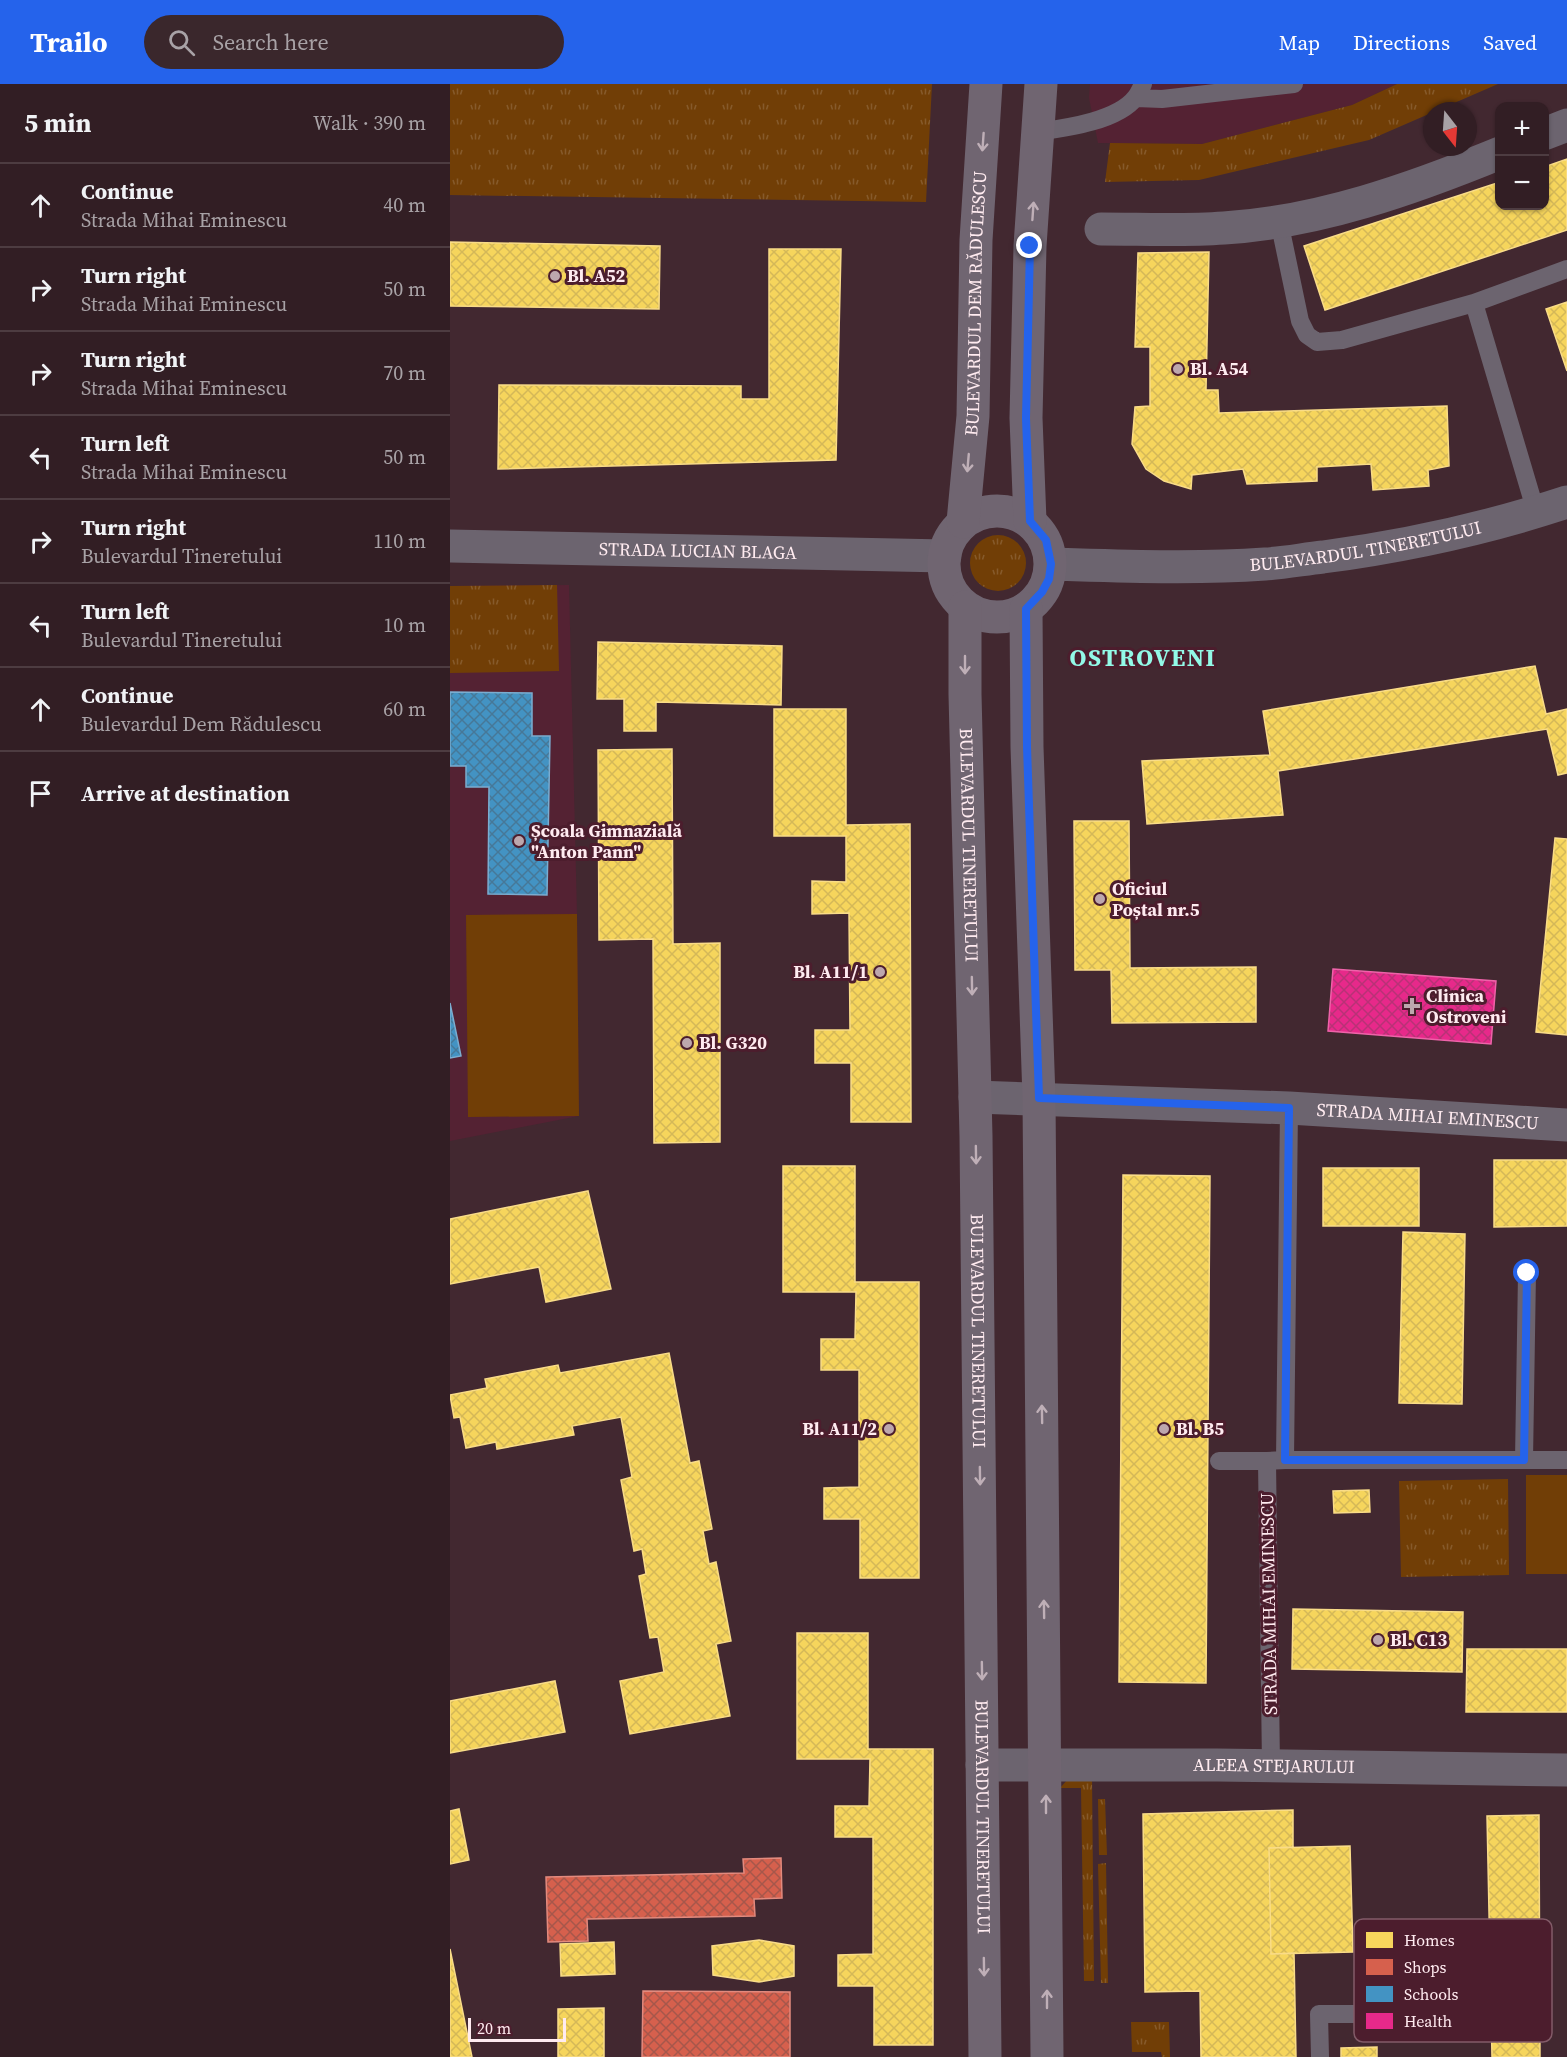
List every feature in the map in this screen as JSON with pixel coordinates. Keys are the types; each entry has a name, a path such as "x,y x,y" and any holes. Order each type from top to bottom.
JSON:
{"main road":[{"name":"BULEVARDUL DEM RĂDULESCU","path":"963,522 973,416 976,240 986,84"},
{"path":"1030,521 1026,407 1030,246 1041,84"},
{"path":"1000,511 1018,515 1030,521 1046,540 1051,564 1049,579 1042,592 1026,609 999,617 981,615 966,607 953,593 947,582 944,568 948,545 954,533 963,522 986,512 1000,511"},
{"name":"BULEVARDUL TINERETULUI","path":"966,607 965,694 975,1097 985,2057"},
{"path":"1026,609 1027,747 1039,1098 1047,2057"}],"street":[{"path":"1549,132 1567,125"},
{"path":"1101,229 1224,228 1320,214 1406,188 1495,155"},
{"name":"BULEVARDUL TINERETULUI","path":"1051,564 1174,567 1267,564 1354,553 1425,540 1536,512 1567,501"},
{"name":"STRADA LUCIAN BLAGA","path":"450,546 945,556"},
{"name":"STRADA MIHAI EMINESCU","path":"975,1097 1289,1108 1567,1125"},
{"name":"ALEEA STEJARULUI","path":"982,1765 1567,1770"}],"lane":[{"path":"1038,132 1069,127 1116,113 1139,91 1162,99 1294,84"},
{"path":"1279,221 1300,321 1307,335 1317,342 1342,340 1474,303 1567,269"},
{"path":"1474,303 1536,512"},
{"name":"STRADA MIHAI EMINESCU","path":"1271,1766 1276,1460 1289,1108"},
{"path":"1524,1460 1527,1273"},
{"path":"1219,1461 1567,1460"},
{"path":"1320,2057 1319,2014 1354,2014"}],"shaded area":[{"path":"1090,84 1397,84 1352,105 1202,144 1098,143 1089,98"},
{"path":"569,585 577,914 579,1116 450,1141 450,586"}],"green space":[{"path":"450,84 932,84 926,202 450,195"},
{"path":"1397,84 1498,84 1457,102 1423,102 1423,117 1369,140 1199,180 1105,182 1110,143 1202,144 1352,105"},
{"path":"992,535 1004,535 1014,539 1022,547 1026,563 1022,579 1014,587 1004,591 992,591 982,587 974,579 970,569 970,557 974,547 982,539"},
{"path":"557,585 559,671 450,673 450,586"},
{"path":"577,914 579,1116 468,1117 466,915"},
{"path":"1526,1475 1567,1475 1567,1574 1526,1574"},
{"path":"1508,1479 1509,1575 1401,1577 1399,1481"},
{"path":"1092,1775 1094,1981 1084,1981 1081,1788 1060,1788 1069,1778"},
{"path":"1098,1799 1105,1799 1107,1855 1099,1855"},
{"path":"1106,1863 1108,1983 1101,1983 1098,1864"},
{"path":"1131,2022 1169,2022 1170,2057 1162,2057 1161,2052 1132,2052"}],"building: Homes":[{"path":"1567,159 1567,230 1325,310 1304,246 1495,184 1495,210 1549,210 1549,165"},
{"name":"Bl. A52","path":"450,242 660,246 659,309 450,306"},
{"path":"769,249 841,249 836,460 498,469 499,385 741,386 741,399 769,399"},
{"name":"Bl. A54","path":"1209,252 1206,390 1218,390 1219,413 1447,406 1449,466 1428,470 1429,486 1373,490 1371,464 1317,467 1317,481 1247,484 1243,469 1192,475 1191,489 1164,481 1146,469 1132,444 1135,407 1150,406 1150,347 1135,347 1138,253"},
{"path":"1567,302 1567,371 1546,309"},
{"path":"598,642 782,646 781,705 656,702 656,731 624,731 624,699 597,699"},
{"path":"1535,666 1546,714 1567,709 1567,773 1558,775 1547,729 1278,771 1283,815 1147,824 1142,761 1270,755 1263,711"},
{"name":"Bl. A11/1","path":"774,709 846,709 846,825 910,824 911,1122 851,1122 851,1063 815,1063 815,1030 850,1030 849,913 812,914 812,881 846,882 846,836 774,836"},
{"name":"Bl. G320","path":"672,749 673,944 720,943 720,1142 654,1143 653,939 599,940 598,750"},
{"path":"1074,821 1129,821 1130,968 1256,967 1256,1022 1112,1023 1111,970 1075,970"},
{"path":"1555,838 1567,839 1567,1035 1536,1032"},
{"path":"1494,1160 1567,1160 1567,1226 1494,1227"},
{"name":"Bl. A11/2","path":"783,1166 855,1166 855,1282 919,1282 919,1578 860,1578 860,1519 824,1519 824,1488 859,1487 859,1370 821,1370 821,1339 855,1339 856,1292 783,1292"},
{"path":"1323,1168 1419,1168 1419,1226 1323,1226"},
{"name":"Bl. B5","path":"1123,1175 1210,1176 1206,1683 1119,1682"},
{"path":"588,1191 611,1289 546,1302 539,1267 450,1284 450,1219"},
{"path":"1403,1232 1465,1234 1462,1404 1399,1403"},
{"path":"669,1353 690,1463 699,1461 712,1529 703,1531 709,1564 716,1562 731,1641 716,1644 730,1716 630,1734 620,1681 664,1672 658,1637 650,1638 639,1576 646,1574 642,1549 634,1551 621,1480 632,1477 621,1417 572,1426 574,1435 497,1449 496,1442 466,1448 460,1417 454,1418 450,1395 487,1388 485,1379 558,1365 560,1373"},
{"path":"1369,1490 1370,1512 1334,1513 1333,1491"},
{"name":"Bl. C13","path":"1293,1609 1463,1612 1462,1672 1292,1669"},
{"path":"797,1633 868,1633 868,1749 933,1749 933,2045 874,2045 874,1986 838,1986 838,1955 873,1954 873,1837 835,1837 835,1806 869,1806 870,1759 797,1759"},
{"name":"Bl. C13","path":"1467,1649 1567,1649 1567,1712 1466,1712"},
{"path":"555,1681 565,1732 450,1753 450,1701"},
{"path":"459,1809 469,1860 450,1864 450,1811"},
{"path":"1293,1810 1293,1847 1269,1848 1271,1954 1294,1953 1296,2057 1201,2057 1200,1991 1145,1992 1143,1814"},
{"path":"1539,1815 1539,1919 1489,1919 1487,1816"},
{"path":"1350,1846 1353,1952 1271,1954 1269,1848"},
{"path":"759,1940 794,1946 794,1976 759,1982 713,1975 712,1946"},
{"path":"614,1942 615,1974 561,1976 560,1944"},
{"path":"450,1949 472,2057 450,2057"},
{"path":"604,2008 604,2057 558,2057 558,2009"},
{"path":"1492,2042 1540,2042 1540,2057 1492,2057"},
{"path":"1377,2047 1377,2057 1341,2057 1341,2048"}],"building: Shops":[{"path":"781,1858 782,1898 754,1899 755,1916 587,1919 588,1941 548,1942 546,1877 744,1873 743,1859"},
{"path":"643,1991 790,1992 790,2057 642,2057"}],"building: Schools":[{"name":"Școala Gimnazială \"Anton Pann\"","path":"450,692 532,693 532,736 550,736 547,895 488,894 489,787 466,787 466,766 450,766"},
{"path":"450,1003 461,1056 450,1058"}],"building: Health":[{"name":"Clinica Ostroveni","path":"1333,969 1496,981 1491,1044 1328,1031"}],"place":[{"name":"Bl. A52","path":"555,276"},
{"name":"Bl. A54","path":"1178,369"},
{"name":"Școala Gimnazială \"Anton Pann\"","path":"519,841"},
{"name":"Oficiul Poștal nr.5","path":"1100,899"},
{"name":"Bl. A11/1","path":"880,972"},
{"name":"Clinica Ostroveni","path":"1412,1006"},
{"name":"Bl. G320","path":"687,1043"},
{"name":"Bl. A11/2","path":"889,1429"},
{"name":"Bl. B5","path":"1164,1429"},
{"name":"Bl. C13","path":"1378,1640"}],"district":[{"name":"OSTROVENI","path":"1143,658"}],"route":[{"path":"1030,246 1026,418 1030,521 1046,540 1051,564 1049,579 1042,592 1026,609 1027,747 1039,1098 1289,1108 1285,1460 1524,1460 1527,1273"}]}
